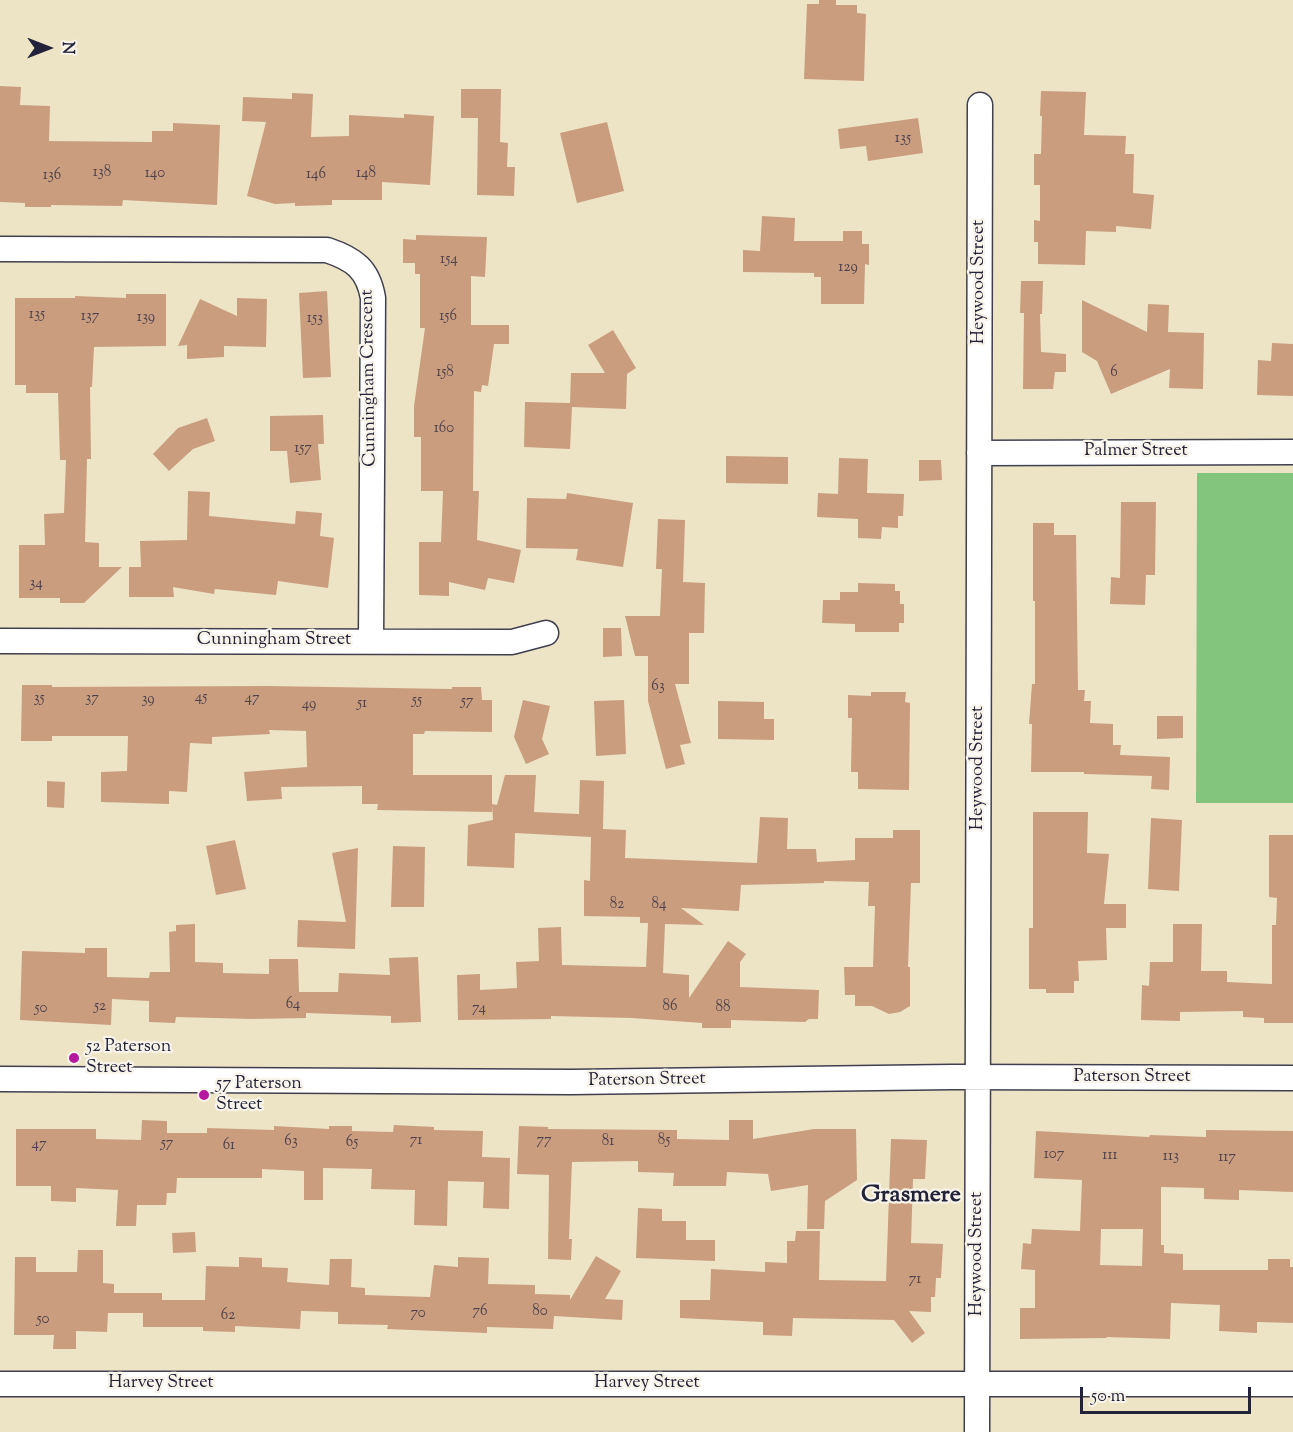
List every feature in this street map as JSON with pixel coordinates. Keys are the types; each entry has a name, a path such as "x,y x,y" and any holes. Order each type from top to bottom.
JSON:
{"street":[{"name":"Heywood Street","path":"977,1432 980,105"},
{"name":"Cunningham Crescent","path":"0,249 327,250 345,255 361,268 370,282 373,298 371,641"},
{"name":"Palmer Street","path":"979,453 1293,452"},
{"name":"Cunningham Street","path":"0,641 512,642 546,633"},
{"name":"Paterson Street","path":"0,1079 571,1082 979,1077 1293,1078"},
{"name":"Harvey Street","path":"0,1384 1293,1384"}],"green space":[{"path":"1197,473 1293,473 1293,803 1196,803"}],"building":[{"path":"819,0 836,0 836,5 857,5 857,13 866,14 864,81 804,79 807,4 819,4"},
{"path":"0,86 21,87 20,105 50,106 49,141 152,142 152,131 173,131 173,123 220,125 217,205 123,200 122,206 25,207 25,203 0,202"},
{"path":"461,89 501,89 500,142 508,143 507,167 515,167 514,196 477,195 478,118 461,118"},
{"path":"1041,91 1086,92 1084,135 1126,136 1125,154 1134,154 1133,193 1154,195 1151,229 1116,226 1116,232 1086,231 1085,265 1038,264 1038,242 1034,242 1034,220 1040,221 1040,185 1034,185 1034,154 1041,154"},
{"path":"292,93 313,94 311,137 349,136 349,115 404,118 404,114 434,116 430,185 382,182 382,200 332,200 332,205 275,204 247,196 266,122 242,121 243,97 292,99"},
{"path":"918,118 923,153 868,161 866,146 840,149 838,129"},
{"path":"607,122 624,191 577,203 560,133"},
{"path":"762,216 795,218 794,241 843,241 843,231 862,231 862,244 869,244 869,265 865,264 864,304 821,304 821,277 814,277 814,273 743,272 743,250 760,251"},
{"path":"416,235 487,237 485,277 471,276 471,325 509,325 509,344 494,344 488,386 482,385 481,392 474,391 473,491 479,491 477,540 521,550 514,583 488,578 485,590 449,582 449,596 419,595 419,542 441,542 443,491 421,491 421,437 414,437 414,406 425,328 420,328 420,274 415,274 415,263 403,263 403,239 416,240"},
{"path":"1021,281 1043,281 1042,314 1040,314 1041,352 1066,354 1066,372 1055,372 1053,389 1023,389 1024,313 1020,313"},
{"path":"327,291 331,377 303,378 299,293"},
{"path":"126,294 166,294 166,346 94,347 92,387 90,387 91,459 87,459 85,542 99,543 99,567 122,567 84,603 60,603 60,598 19,598 19,545 45,545 44,514 64,513 66,460 60,460 58,393 26,393 26,385 15,385 15,298 75,298 75,296 126,298"},
{"path":"237,298 267,299 266,347 224,346 224,357 187,359 187,345 178,346 200,299 237,316"},
{"path":"1082,300 1147,332 1148,304 1169,305 1168,332 1204,333 1203,389 1169,388 1170,369 1111,394 1097,361 1082,352"},
{"path":"613,330 636,368 627,374 626,409 572,407 570,449 524,447 525,402 570,403 571,373 605,373 588,345"},
{"path":"1272,343 1293,344 1293,396 1257,395 1258,360 1271,361"},
{"path":"323,415 324,444 318,444 321,480 290,483 287,451 270,451 270,416"},
{"path":"207,418 215,441 193,449 169,471 153,454 178,428"},
{"path":"726,456 788,457 788,484 726,483"},
{"path":"839,458 868,459 867,493 904,494 903,516 898,516 898,528 882,527 881,539 858,538 858,519 817,517 818,493 838,494"},
{"path":"919,460 941,460 942,480 919,481"},
{"path":"188,491 210,492 209,516 295,524 296,511 322,513 320,536 334,538 328,588 278,581 276,595 215,589 214,594 173,587 174,597 129,597 129,567 141,567 140,541 187,540"},
{"path":"567,493 633,503 623,567 576,560 578,549 526,548 527,498 566,499"},
{"path":"1121,502 1156,502 1155,575 1146,575 1145,605 1110,604 1111,577 1120,578"},
{"path":"658,519 685,520 683,582 705,583 704,633 689,633 689,684 675,684 691,743 680,745 685,764 666,769 648,701 648,656 635,656 625,616 660,616 662,569 656,569"},
{"path":"1033,523 1054,523 1054,535 1076,535 1078,690 1085,690 1084,701 1091,701 1090,723 1113,724 1113,745 1121,745 1120,755 1170,757 1169,790 1151,789 1152,776 1031,772 1032,724 1029,724 1032,684 1035,684"},
{"path":"858,583 895,584 895,591 900,591 900,604 904,604 904,623 899,623 899,632 855,632 855,624 822,623 823,600 840,600 840,592 858,592"},
{"path":"603,628 621,628 622,656 603,657"},
{"path":"22,685 452,689 452,687 481,687 482,700 492,700 492,732 425,731 424,734 413,734 413,775 492,775 492,812 377,810 378,804 362,804 362,786 281,787 282,799 247,801 244,772 307,767 306,731 269,730 270,734 212,737 212,744 190,743 187,792 169,791 169,804 101,802 101,772 127,771 128,736 52,736 52,741 21,741"},
{"path":"871,692 906,692 905,702 910,703 909,790 858,789 858,772 851,772 852,718 848,718 848,695 871,696"},
{"path":"523,700 550,706 542,739 549,754 526,764 514,737"},
{"path":"624,700 626,754 596,756 594,701"},
{"path":"718,701 764,702 764,719 774,719 774,740 718,739"},
{"path":"1157,716 1183,716 1183,738 1157,739"},
{"path":"505,775 536,775 534,812 579,814 580,780 604,781 603,829 626,830 625,858 757,863 760,817 788,818 787,849 816,849 817,862 855,860 855,838 893,838 893,830 920,830 920,883 911,883 908,967 910,967 910,1006 900,1012 889,1014 872,1006 855,1006 855,995 845,995 844,967 873,967 875,906 868,906 869,882 824,881 824,883 741,885 739,911 681,908 704,925 665,924 663,973 689,975 689,998 728,941 746,954 740,962 740,987 819,990 818,1019 809,1019 805,1022 731,1020 731,1028 702,1028 702,1023 632,1018 551,1016 551,1019 458,1020 457,975 480,974 480,990 517,988 516,962 539,961 538,928 561,927 562,965 646,967 648,923 640,923 640,917 584,916 584,880 590,881 591,837 515,833 514,868 467,866 468,825 493,820 492,804 497,805"},
{"path":"47,781 65,782 64,808 47,807"},
{"path":"1033,812 1088,812 1087,853 1109,854 1104,904 1126,904 1126,928 1106,928 1107,960 1078,961 1079,981 1074,981 1074,993 1046,993 1046,989 1029,989 1029,928 1033,928"},
{"path":"1151,818 1182,820 1179,891 1148,889"},
{"path":"1269,835 1293,835 1293,1023 1264,1023 1264,1018 1243,1017 1243,1011 1180,1012 1180,1021 1141,1020 1142,985 1149,986 1150,962 1173,962 1173,924 1202,924 1201,971 1227,971 1227,982 1272,984 1272,925 1276,925 1277,898 1269,897"},
{"path":"235,840 246,889 216,895 206,846"},
{"path":"393,846 425,847 424,907 391,907"},
{"path":"358,848 355,949 297,947 298,920 346,922 332,853"},
{"path":"195,924 195,962 223,963 223,973 269,974 269,959 298,959 299,992 338,992 339,973 390,975 389,958 418,957 421,1022 391,1023 391,1016 306,1013 306,1018 176,1017 175,1023 149,1022 149,1001 112,999 111,1025 20,1020 22,951 85,953 85,948 107,948 107,977 149,978 150,972 170,972 169,932 176,931 176,925"},
{"path":"142,1120 167,1121 167,1133 207,1133 207,1128 274,1130 274,1126 329,1129 329,1126 352,1126 352,1131 393,1132 394,1125 434,1127 434,1130 483,1131 482,1157 510,1158 509,1209 483,1208 484,1182 448,1181 447,1226 414,1225 415,1190 371,1189 372,1169 323,1168 323,1200 304,1200 304,1171 262,1169 262,1178 177,1178 176,1193 167,1193 166,1205 137,1205 136,1226 116,1226 118,1190 76,1188 76,1202 51,1201 51,1186 16,1186 16,1129 96,1129 96,1139 141,1140"},
{"path":"729,1120 753,1120 753,1139 814,1129 856,1129 857,1180 825,1201 824,1229 807,1229 808,1185 771,1191 768,1174 727,1172 726,1186 673,1186 674,1173 638,1172 638,1161 572,1162 569,1239 572,1239 571,1260 548,1259 549,1175 517,1174 519,1126 548,1127 548,1129 677,1130 677,1139 729,1140"},
{"path":"1206,1130 1293,1131 1293,1192 1239,1190 1239,1200 1204,1199 1204,1188 1161,1187 1161,1245 1164,1245 1164,1253 1183,1254 1183,1270 1268,1270 1268,1259 1290,1259 1290,1267 1293,1267 1293,1323 1257,1322 1257,1333 1219,1331 1220,1305 1171,1303 1170,1339 1107,1337 1020,1339 1020,1308 1035,1308 1035,1270 1021,1269 1023,1243 1031,1244 1032,1229 1080,1231 1082,1180 1034,1178 1036,1131 1149,1137 1150,1135 1206,1137","holes":["1101,1229 1143,1229 1142,1266 1100,1265"]},
{"path":"891,1139 927,1140 925,1179 913,1179 911,1243 943,1244 941,1278 936,1278 935,1297 931,1297 931,1312 909,1311 925,1333 912,1343 894,1320 793,1318 792,1336 763,1335 763,1322 680,1318 680,1300 710,1300 711,1269 765,1272 765,1262 787,1263 787,1241 795,1241 796,1231 820,1231 819,1280 886,1281"},
{"path":"638,1208 662,1209 662,1221 686,1221 686,1240 715,1240 715,1261 636,1258"},
{"path":"195,1232 196,1252 173,1253 172,1233"},
{"path":"78,1250 103,1250 103,1283 114,1284 114,1293 162,1293 162,1300 205,1300 206,1266 239,1267 239,1257 262,1258 262,1267 288,1268 287,1282 329,1285 330,1259 352,1259 351,1287 365,1288 365,1295 430,1297 434,1265 458,1267 458,1257 489,1258 488,1284 535,1285 535,1294 570,1295 570,1300 596,1256 621,1271 605,1299 623,1300 622,1320 554,1316 553,1329 487,1327 487,1333 387,1329 388,1325 338,1324 338,1312 301,1311 300,1329 235,1326 235,1332 203,1331 203,1327 143,1327 143,1313 108,1313 107,1332 76,1331 76,1349 53,1349 54,1335 14,1335 15,1257 36,1257 36,1272 77,1272"}],"place":[{"name":"52 Paterson Street","path":"74,1058"},
{"name":"57 Paterson Street","path":"204,1095"}],"district":[{"name":"Grasmere","path":"911,1197"}]}
